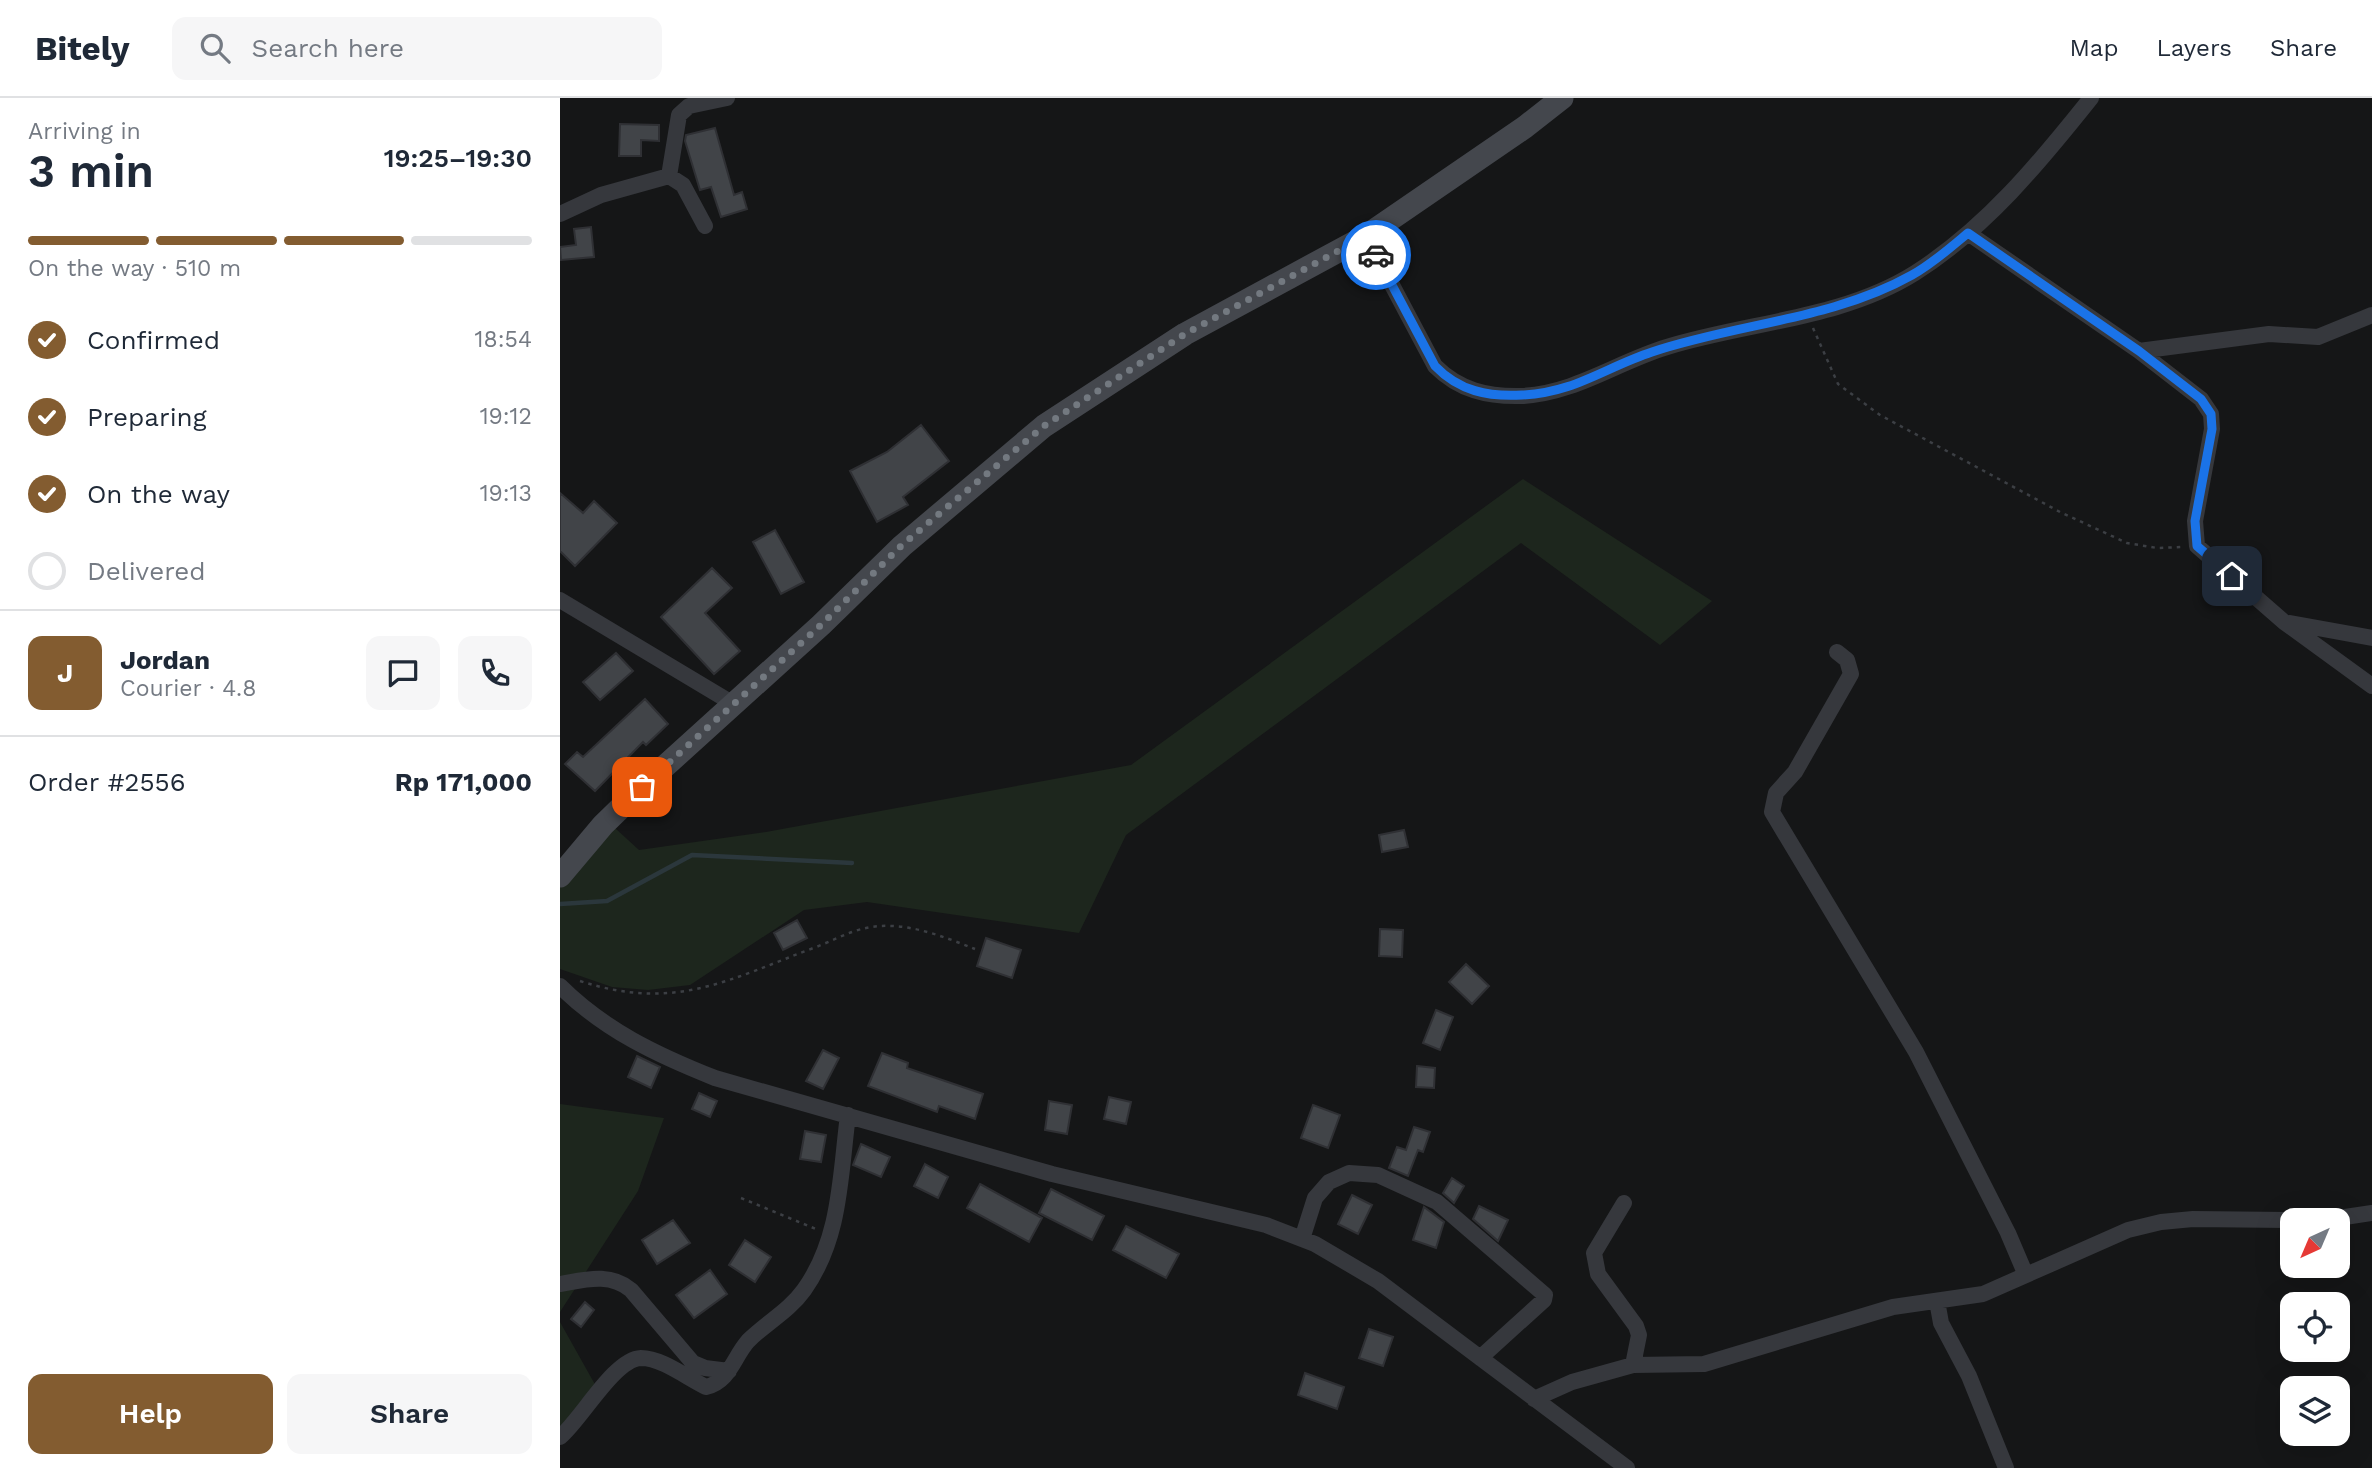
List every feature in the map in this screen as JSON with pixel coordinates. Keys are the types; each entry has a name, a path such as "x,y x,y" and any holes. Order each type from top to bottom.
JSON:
{"street":[{"path":"669,176 678,115 689,106 727,98"},
{"path":"561,875 603,825 732,703 821,625 902,545 1044,426 1185,334 1366,236 1525,127 1562,98"},
{"path":"1366,236 1435,366 1452,382 1478,392 1522,396 1554,392 1580,385 1659,349 1862,298 1913,274 1968,233 2010,194 2091,98"},
{"path":"560,214 601,195 669,176 683,185 705,226"},
{"path":"1968,233 2139,351 2201,399 2211,414 2208,455 2195,521 2197,546 2284,622 2372,686"},
{"path":"2139,351 2269,334 2318,337 2372,315"},
{"path":"560,600 732,703"},
{"path":"2284,622 2372,638"},
{"path":"1837,652 1847,660 1851,674 1795,772 1776,793 1772,812 1916,1052 2008,1233 2025,1273"},
{"path":"565,982 606,1026 686,1067 734,1085 1052,1174 1265,1225 1302,1239 1378,1281 1627,1468"},
{"path":"560,1437 575,1425 605,1383 636,1359 667,1367 706,1387 715,1384 729,1371 745,1345 803,1291 832,1236 848,1115"},
{"path":"1302,1239 1321,1189 1349,1173 1378,1175 1437,1202 1545,1296 1545,1300 1480,1357"},
{"path":"1623,1203 1594,1253 1598,1274 1636,1326 1639,1335 1633,1365"},
{"path":"2350,1216 2372,1213"},
{"path":"1534,1399 1573,1382 1633,1365 1704,1364 1893,1307 1983,1294 2025,1273 2128,1230 2161,1222 2280,1220"},
{"path":"560,1284 594,1279 618,1281 631,1290 694,1363 705,1368 729,1371"},
{"path":"1937,1301 1946,1335 1969,1376 2006,1468"}],"path":[{"path":"1806,313 1838,384 1880,415 2060,512 2127,543 2157,548 2197,546"},
{"path":"565,982 614,992 649,995 698,991 868,928 928,930 975,949"},
{"path":"741,1198 789,1215 832,1236"}],"shaded area":[{"path":"1523,479 1712,601 1660,645 1521,543 1126,835 1079,933 867,902 804,910 690,985 648,990 612,987 560,969 560,869 604,818 639,850 766,832 1131,765"},
{"path":"560,1104 664,1118 638,1191 560,1312"},
{"path":"560,1322 597,1388 560,1430"}],"building":[{"path":"620,124 659,125 659,141 641,140 641,156 619,156"},
{"path":"715,128 734,195 742,192 747,209 721,217 711,187 700,190 685,141 686,135"},
{"path":"591,227 594,257 561,260 560,247 576,245 574,229"},
{"path":"921,425 949,461 903,497 908,505 877,522 850,471 887,452"},
{"path":"560,493 583,513 594,501 617,523 575,566 560,551"},
{"path":"775,530 804,582 781,594 753,542"},
{"path":"712,568 732,588 705,613 740,651 714,674 661,617"},
{"path":"616,653 633,671 600,700 583,682"},
{"path":"645,699 668,724 646,745 643,742 595,791 565,764 577,752 583,757"},
{"path":"1404,830 1408,847 1382,852 1379,835"},
{"path":"797,920 807,938 783,950 774,933"},
{"path":"1380,929 1403,930 1402,957 1379,956"},
{"path":"986,938 1021,950 1012,978 977,966"},
{"path":"1466,964 1489,986 1472,1004 1449,982"},
{"path":"1436,1010 1453,1017 1440,1050 1423,1043"},
{"path":"823,1050 839,1058 823,1089 806,1081"},
{"path":"882,1053 908,1063 907,1068 983,1094 975,1119 939,1106 937,1112 868,1086"},
{"path":"637,1056 660,1067 651,1088 628,1077"},
{"path":"1417,1066 1435,1068 1434,1088 1416,1087"},
{"path":"699,1093 717,1101 710,1117 692,1109"},
{"path":"1109,1097 1131,1102 1126,1124 1104,1119"},
{"path":"1049,1101 1072,1105 1067,1134 1045,1130"},
{"path":"1313,1105 1340,1115 1328,1148 1301,1138"},
{"path":"1414,1127 1430,1132 1423,1152 1418,1150 1408,1176 1389,1168 1397,1147 1406,1150"},
{"path":"805,1131 826,1135 821,1162 800,1159"},
{"path":"861,1144 890,1157 881,1177 853,1165"},
{"path":"925,1164 948,1177 938,1198 914,1186"},
{"path":"1452,1178 1464,1186 1454,1203 1443,1193"},
{"path":"980,1184 1042,1218 1029,1242 967,1208"},
{"path":"1051,1189 1104,1216 1092,1240 1039,1213"},
{"path":"1352,1195 1372,1205 1358,1234 1338,1224"},
{"path":"1479,1206 1508,1220 1498,1241 1473,1219"},
{"path":"1424,1207 1444,1222 1436,1248 1413,1240"},
{"path":"673,1220 690,1243 657,1264 642,1240"},
{"path":"1126,1226 1179,1254 1166,1278 1113,1250"},
{"path":"745,1240 771,1257 755,1282 729,1265"},
{"path":"710,1270 727,1294 694,1318 676,1295"},
{"path":"585,1302 594,1310 581,1327 571,1319"},
{"path":"1369,1329 1393,1337 1383,1366 1359,1358"},
{"path":"1305,1373 1344,1387 1337,1409 1298,1395"}],"waterway":[{"path":"560,904 607,901 692,855 852,863"}],"way so far":[{"path":"642,787 821,625 902,545 1044,426 1185,334 1366,236 1376,255"}],"route":[{"path":"1376,255 1435,366 1443,374 1468,390 1522,396 1580,385 1649,353 1693,340 1746,326 1788,319 1862,298 1913,274 1968,233 2139,351 2201,399 2211,414 2212,429 2195,521 2197,546 2232,576"}]}
